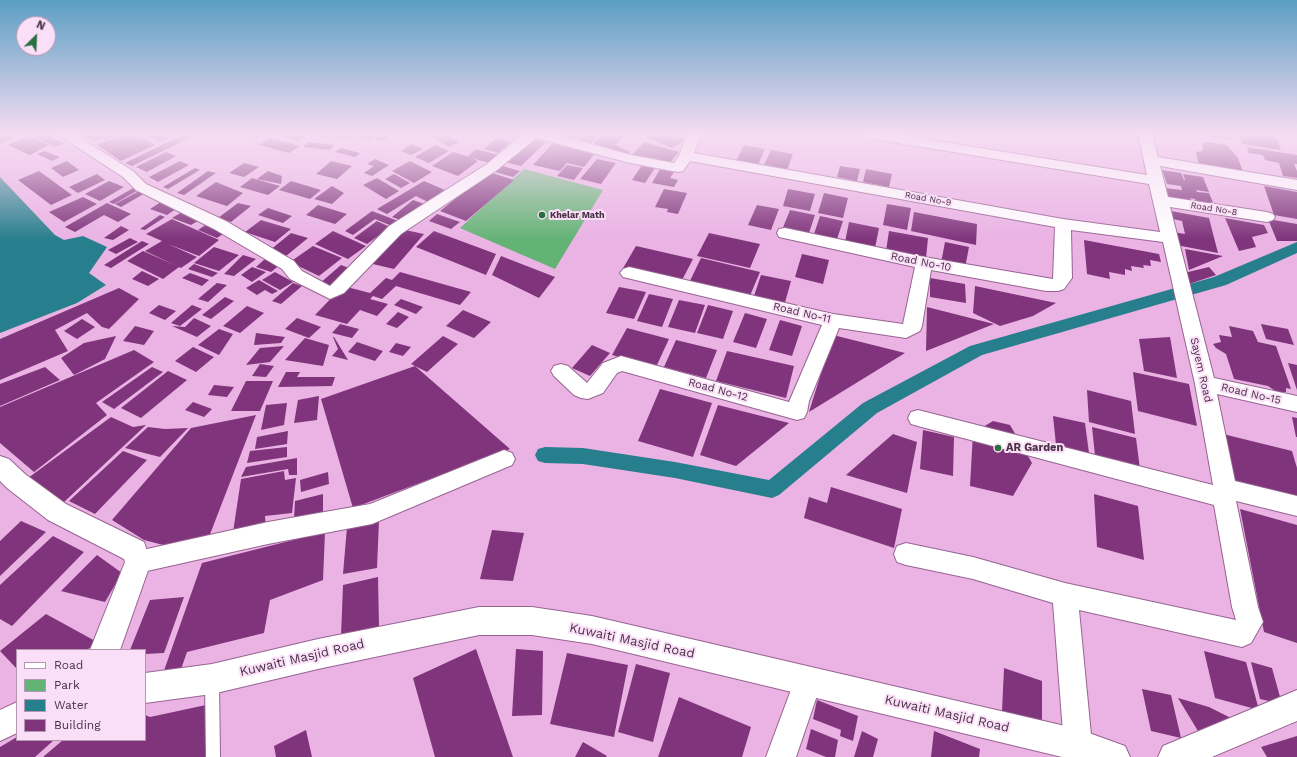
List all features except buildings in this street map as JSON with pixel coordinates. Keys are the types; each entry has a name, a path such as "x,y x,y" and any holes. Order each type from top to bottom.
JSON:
{"street":[{"path":"121,169 128,174 141,187 157,196 185,207 232,232 288,265 296,275 330,292 338,289 395,230 488,169"},
{"name":"Road No-9","path":"760,169 1063,224 1170,238"},
{"path":"1084,169 1156,181"},
{"name":"Sayem Road","path":"1065,595 1242,634 1250,622 1245,607 1205,384 1153,169"},
{"path":"1205,169 1297,185"},
{"name":"Road No-8","path":"1161,201 1267,217"},
{"name":"Road No-10","path":"785,233 924,263 1046,285 1058,285 1062,278 1063,224"},
{"name":"Road No-11","path":"629,273 833,321 906,331 913,326 924,263"},
{"name":"Road No-12","path":"561,371 581,390 588,392 596,388 610,368 621,363 797,412 799,401 833,321"},
{"name":"Road No-15","path":"1205,384 1297,404"},
{"path":"918,418 1225,493 1297,506"},
{"path":"138,562 268,533 372,514 504,459"},
{"path":"0,466 57,512 135,551 138,562 105,649"},
{"path":"906,554 972,568 1065,595 1078,745"},
{"name":"Kuwaiti Masjid Road","path":"146,688 212,679 318,654 479,620 532,621 592,630 1078,745 1114,757"},
{"path":"781,757 808,681"},
{"path":"1174,757 1297,705"},
{"path":"0,727 16,717"}],"lane":[{"path":"212,679 213,757"}],"green space":[{"path":"524,169 603,190 555,269 460,228"}],"water":[{"path":"0,177 55,235 64,240 83,236 107,247 89,273 106,285 77,303 0,333"}],"waterway":[{"path":"545,455 583,456 675,470 772,489 870,408 976,350 1220,281 1297,247"}],"place":[{"name":"Khelar Math","path":"542,215"},
{"name":"AR Garden","path":"998,448"}]}
